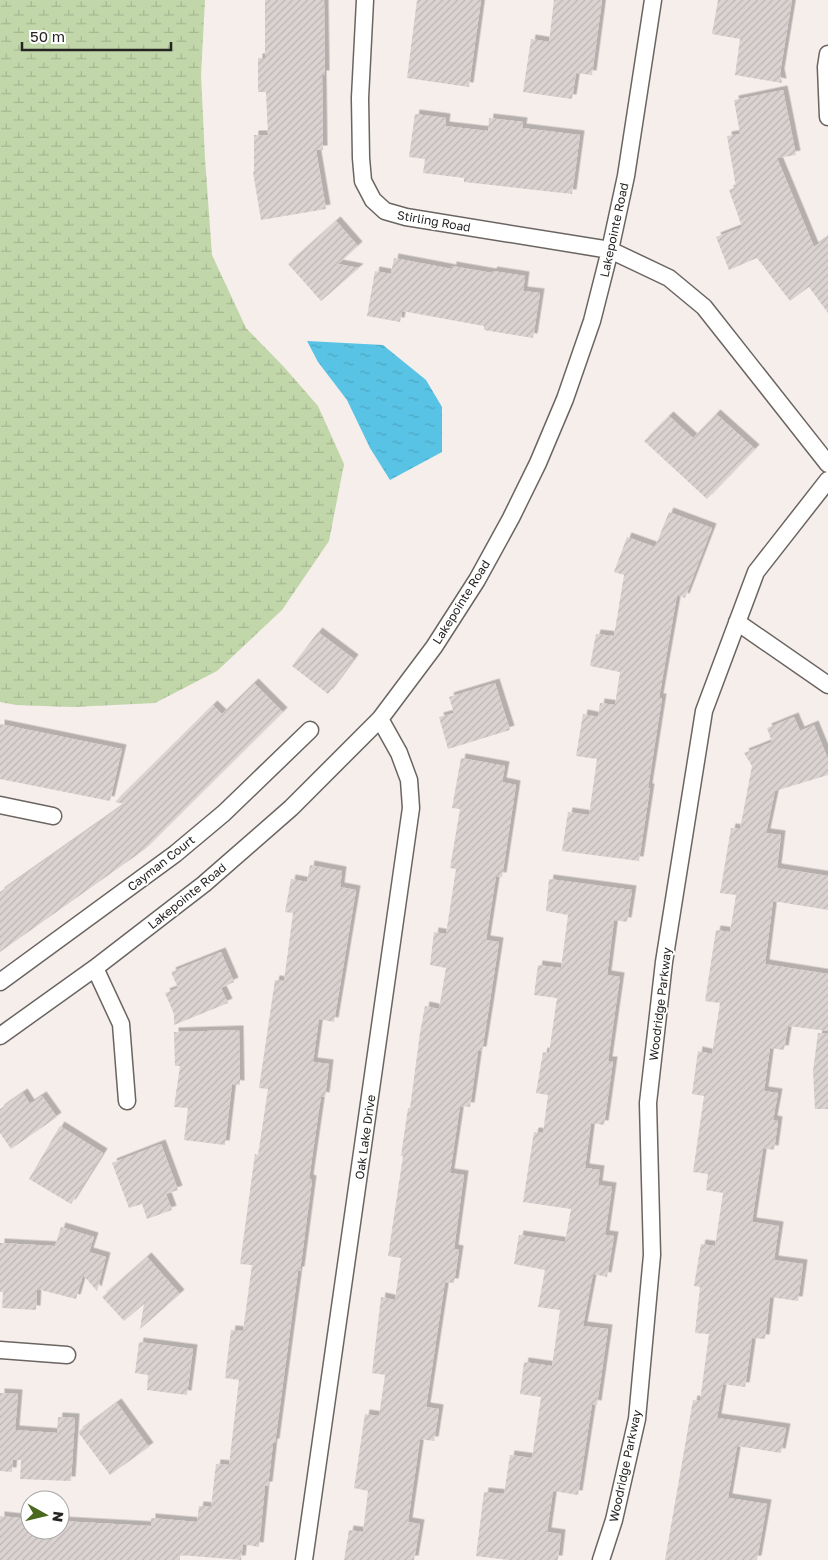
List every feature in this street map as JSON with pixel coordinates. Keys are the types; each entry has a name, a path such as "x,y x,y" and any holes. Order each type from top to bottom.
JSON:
{"street":[{"name":"Stirling Road","path":"365,0 360,98 361,158 363,181 373,200 385,211 406,217 610,250 669,278 704,307 828,464"},
{"name":"Lakepointe Road","path":"0,1036 95,968 204,884 291,808 380,719 434,647 477,580 538,463 564,400 592,321 610,250 627,166 653,0"},
{"path":"828,54 826,67 828,117"},
{"name":"Woodridge Parkway","path":"601,1560 614,1520 637,1419 652,1255 648,1103 664,962 704,711 756,572 828,480"},
{"path":"737,622 828,685"},
{"name":"Oak Lake Drive","path":"304,1560 411,808 409,780 399,753 380,719"},
{"name":"Cayman Court","path":"0,982 175,854 224,813 310,730"},
{"path":"0,805 53,816"},
{"path":"95,968 121,1024 128,1101"},
{"path":"0,1350 68,1355"}],"green space":[{"path":"0,0 205,0 201,75 212,255 246,328 318,406 344,464 329,541 282,610 217,671 155,703 73,707 16,705 0,702"}],"water":[{"path":"307,341 383,345 426,380 442,407 442,452 390,480 370,448 347,400 318,362"}],"building":[{"path":"265,0 324,0 323,150 316,150 326,209 261,220 253,172 254,135 268,135 266,92 258,92 258,58 265,58"},
{"path":"417,0 481,0 469,87 407,78"},
{"path":"554,0 602,0 592,75 576,73 572,99 523,92 531,39 549,42"},
{"path":"718,0 792,0 780,73 782,83 735,75 740,39 712,34"},
{"path":"783,90 796,155 777,158 814,247 828,237 828,313 809,287 790,301 757,258 729,270 716,237 742,227 729,190 736,187 727,136 740,134 734,100"},
{"path":"415,114 446,118 445,126 488,131 489,118 523,122 522,128 580,135 572,194 464,182 464,178 423,173 425,159 409,157"},
{"path":"336,221 358,246 338,264 359,268 321,301 288,264"},
{"path":"394,258 452,269 452,266 492,273 493,271 525,276 523,291 540,293 533,338 484,330 484,326 402,311 400,322 367,316 375,271 391,274"},
{"path":"716,414 755,449 707,499 644,441 669,416 693,438"},
{"path":"669,512 712,528 685,598 677,595 659,698 662,698 639,861 562,851 568,812 589,815 597,759 576,756 583,714 598,717 600,703 615,705 620,672 590,666 596,634 614,636 624,575 614,572 627,537 655,547"},
{"path":"318,632 354,659 328,694 292,666"},
{"path":"254,683 283,712 144,850 0,952 0,892 125,804 115,802 213,705 222,714"},
{"path":"495,683 510,730 448,749 439,717 454,713 449,697"},
{"path":"794,717 800,731 814,725 828,759 828,775 775,791 766,833 781,835 777,868 828,876 828,910 773,901 765,964 828,974 828,1031 788,1026 784,1050 770,1048 764,1091 778,1093 773,1120 778,1121 774,1150 763,1148 752,1222 779,1226 774,1260 803,1264 798,1301 770,1297 765,1339 752,1338 745,1387 723,1384 717,1418 786,1428 781,1453 737,1446 728,1498 767,1504 757,1560 665,1560 693,1400 700,1401 709,1334 695,1333 700,1287 694,1286 701,1244 715,1246 723,1193 706,1190 708,1174 693,1172 704,1096 692,1094 698,1051 712,1054 720,1003 705,1001 716,930 730,932 736,895 720,893 731,828 740,829 752,766 744,753 772,742 767,728"},
{"path":"0,724 122,749 110,801 0,779"},
{"path":"461,758 505,766 502,782 516,785 502,877 496,876 486,940 499,942 482,1051 478,1051 470,1107 460,1106 450,1173 464,1175 454,1249 459,1250 454,1283 445,1282 426,1407 439,1409 434,1441 420,1439 408,1522 420,1524 414,1560 344,1560 349,1530 363,1532 368,1491 354,1488 365,1414 379,1416 385,1375 372,1373 381,1297 395,1300 401,1258 388,1256 420,1033 425,1006 439,1009 446,968 430,965 434,932 446,934 456,869 450,868 460,809 452,808"},
{"path":"310,865 342,871 340,887 356,890 334,1022 319,1019 313,1062 329,1064 325,1097 321,1096 309,1179 312,1180 300,1271 298,1271 268,1486 265,1486 259,1547 243,1544 241,1560 180,1555 180,1560 0,1560 0,1516 20,1518 20,1540 70,1540 70,1522 151,1526 151,1518 197,1522 199,1506 211,1507 216,1464 229,1465 239,1380 225,1378 231,1330 243,1331 252,1265 240,1264 255,1154 258,1155 268,1089 259,1088 275,980 284,981 293,913 285,912 291,879 307,882"},
{"path":"549,879 632,890 627,922 614,920 607,975 620,977 608,1061 613,1061 604,1125 591,1123 585,1168 600,1170 598,1185 612,1187 605,1235 614,1236 607,1277 593,1274 583,1326 608,1329 597,1405 592,1404 578,1495 553,1491 547,1532 561,1534 558,1560 508,1560 476,1556 484,1492 504,1494 510,1455 532,1458 541,1397 520,1394 524,1362 552,1366 560,1310 538,1307 545,1270 514,1264 519,1235 565,1242 571,1209 523,1202 534,1132 543,1133 548,1095 536,1093 543,1052 549,1053 557,998 534,995 538,965 561,968 568,915 546,911"},
{"path":"221,952 234,982 221,988 228,1003 174,1025 174,1014 165,993 178,988 171,972"},
{"path":"239,1030 240,1085 232,1084 225,1145 184,1140 188,1108 174,1107 180,1066 175,1066 174,1032"},
{"path":"818,1033 828,1034 828,1109 815,1109 813,1071"},
{"path":"23,1093 30,1104 42,1096 57,1117 11,1149 0,1133 0,1109"},
{"path":"60,1126 103,1153 71,1204 29,1179"},
{"path":"161,1144 178,1190 166,1194 172,1210 147,1219 142,1204 129,1208 112,1163"},
{"path":"61,1227 94,1237 89,1252 106,1257 97,1291 83,1275 76,1299 37,1289 36,1310 2,1308 3,1292 0,1292 0,1243 55,1246"},
{"path":"147,1257 180,1294 140,1329 144,1304 124,1321 102,1297"},
{"path":"139,1342 193,1349 187,1395 147,1390 148,1375 135,1373"},
{"path":"0,1393 18,1394 15,1430 57,1433 58,1417 75,1418 71,1481 20,1479 21,1460 13,1460 12,1472 0,1471"},
{"path":"117,1403 149,1447 110,1475 78,1432"}]}
